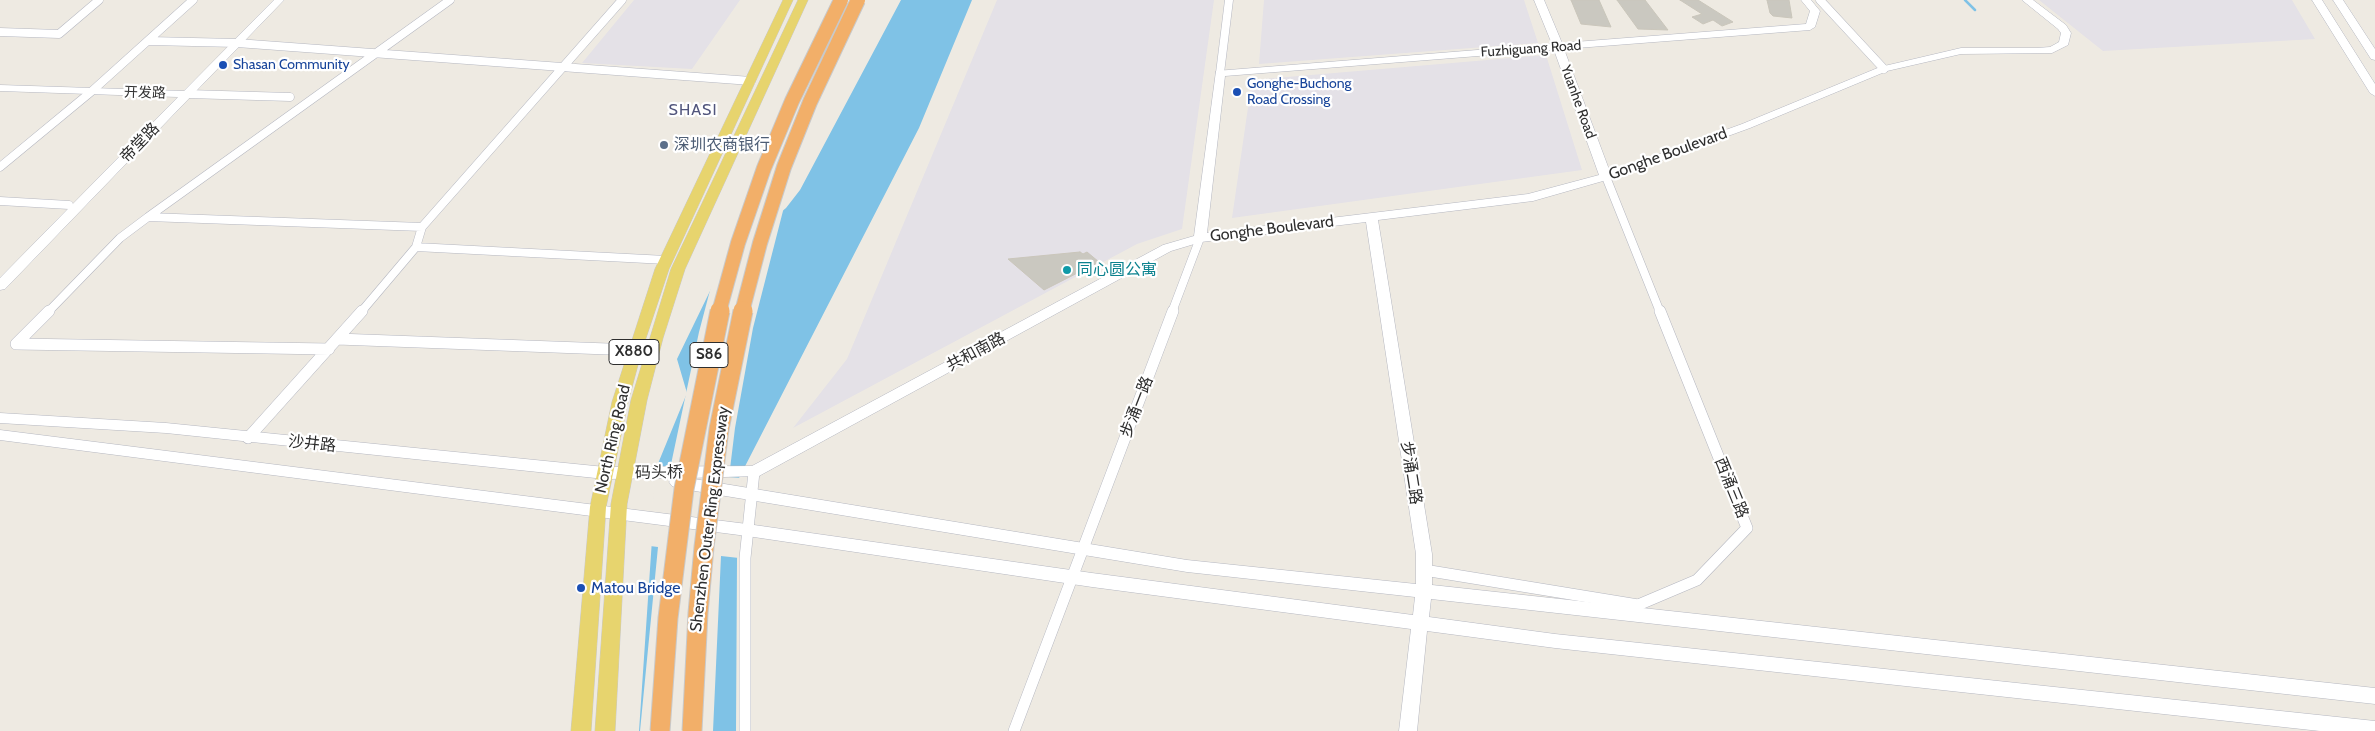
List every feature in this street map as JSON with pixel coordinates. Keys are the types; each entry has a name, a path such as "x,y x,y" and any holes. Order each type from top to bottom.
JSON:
{"highway":[{"name":"Shenzhen Outer Ring Expressway","path":"660,731 668,618 681,507 695,423 714,331 738,243 764,168 792,101 842,0"},
{"name":"Shenzhen Outer Ring Expressway","path":"692,731 698,613 704,547 719,429 738,329 760,243 784,167 810,102 858,0"}],"main road":[{"name":"North Ring Road","path":"581,731 598,510 605,473 635,350 666,260 788,0"},
{"name":"North Ring Road","path":"605,731 618,513 639,400 678,269 803,0"}],"street":[{"path":"0,32 59,34 99,0"},
{"path":"0,167 92,91 193,0"},
{"name":"帝堂路","path":"0,286 232,43 270,0"},
{"name":"帝堂路","path":"232,43 278,0"},
{"path":"329,349 16,344 120,238 450,0"},
{"path":"248,438 337,340 416,246 422,227 622,0"},
{"path":"1220,73 1229,0"},
{"name":"Yuanhe Road","path":"1539,0 1606,177"},
{"name":"Fuzhiguang Road","path":"1220,73 1810,27 1815,11 1806,0"},
{"path":"1820,0 1884,69"},
{"name":"Gonghe Boulevard","path":"1200,238 1529,198 1606,177 1746,126 1884,69 1962,51 2052,50 2064,43 2066,33 2062,27 2028,0"},
{"path":"2317,0 2375,93"},
{"path":"2338,0 2375,57"},
{"path":"149,41 232,43 751,81"},
{"name":"步涌一路","path":"1014,731 1200,238 1220,73"},
{"name":"开发路","path":"0,88 290,97"},
{"name":"帝堂路","path":"0,275 183,94"},
{"name":"西涌三路","path":"1424,570 1638,605 1697,580 1747,528 1606,177"},
{"path":"0,201 69,205"},
{"path":"148,217 422,227"},
{"name":"步涌二路","path":"1371,217 1424,554 1423,591 1408,731"},
{"name":"共和南路","path":"754,472 1167,248 1200,238"},
{"path":"416,246 666,260"},
{"path":"337,340 635,350"},
{"name":"沙井路","path":"0,418 166,428 248,438 624,474"},
{"path":"0,435 598,510 1072,577 1555,641 2375,729"},
{"path":"745,731 745,558 750,494 754,472"},
{"name":"码头桥","path":"624,474 754,472"},
{"path":"624,474 1187,566 2375,696"}],"shaded area":[{"path":"634,0 740,0 692,69 582,63"},
{"path":"997,0 1214,0 1182,229 1137,244 793,428 847,359"},
{"path":"1264,0 1524,0 1538,43 1259,64"},
{"path":"2039,0 2292,0 2315,39 2103,51"},
{"path":"1546,55 1582,170 1232,218 1252,80"}],"water":[{"path":"901,0 972,0 919,128 739,478 736,731 639,731 657,466 687,393 677,359 727,256 786,208 800,190"}],"pier":[{"path":"784,207 753,328 735,428 729,477 742,478 739,558 721,556 713,731 640,731 658,547 650,546 655,468 670,469 699,332 713,279 725,254"}],"building":[{"path":"1571,0 1599,0 1611,27 1581,24"},
{"path":"1617,0 1645,0 1668,30 1638,29"},
{"path":"1680,0 1698,0 1733,22 1722,26 1713,20 1703,24 1692,17 1702,14"},
{"path":"1767,0 1789,0 1792,18 1773,16 1770,13"},
{"name":"同心圆公寓","path":"1080,252 1083,254 1087,252 1099,262 1044,290 1008,259"}],"waterway":[{"path":"1965,0 1975,10"}],"place":[{"name":"Shasan Community","path":"223,65"},
{"name":"Gonghe-Buchong Road Crossing","path":"1237,92"},
{"name":"深圳农商银行","path":"664,145"},
{"name":"同心圆公寓","path":"1067,270"},
{"name":"Matou Bridge","path":"581,588"}],"district":[{"name":"SHASI","path":"693,110"}]}
